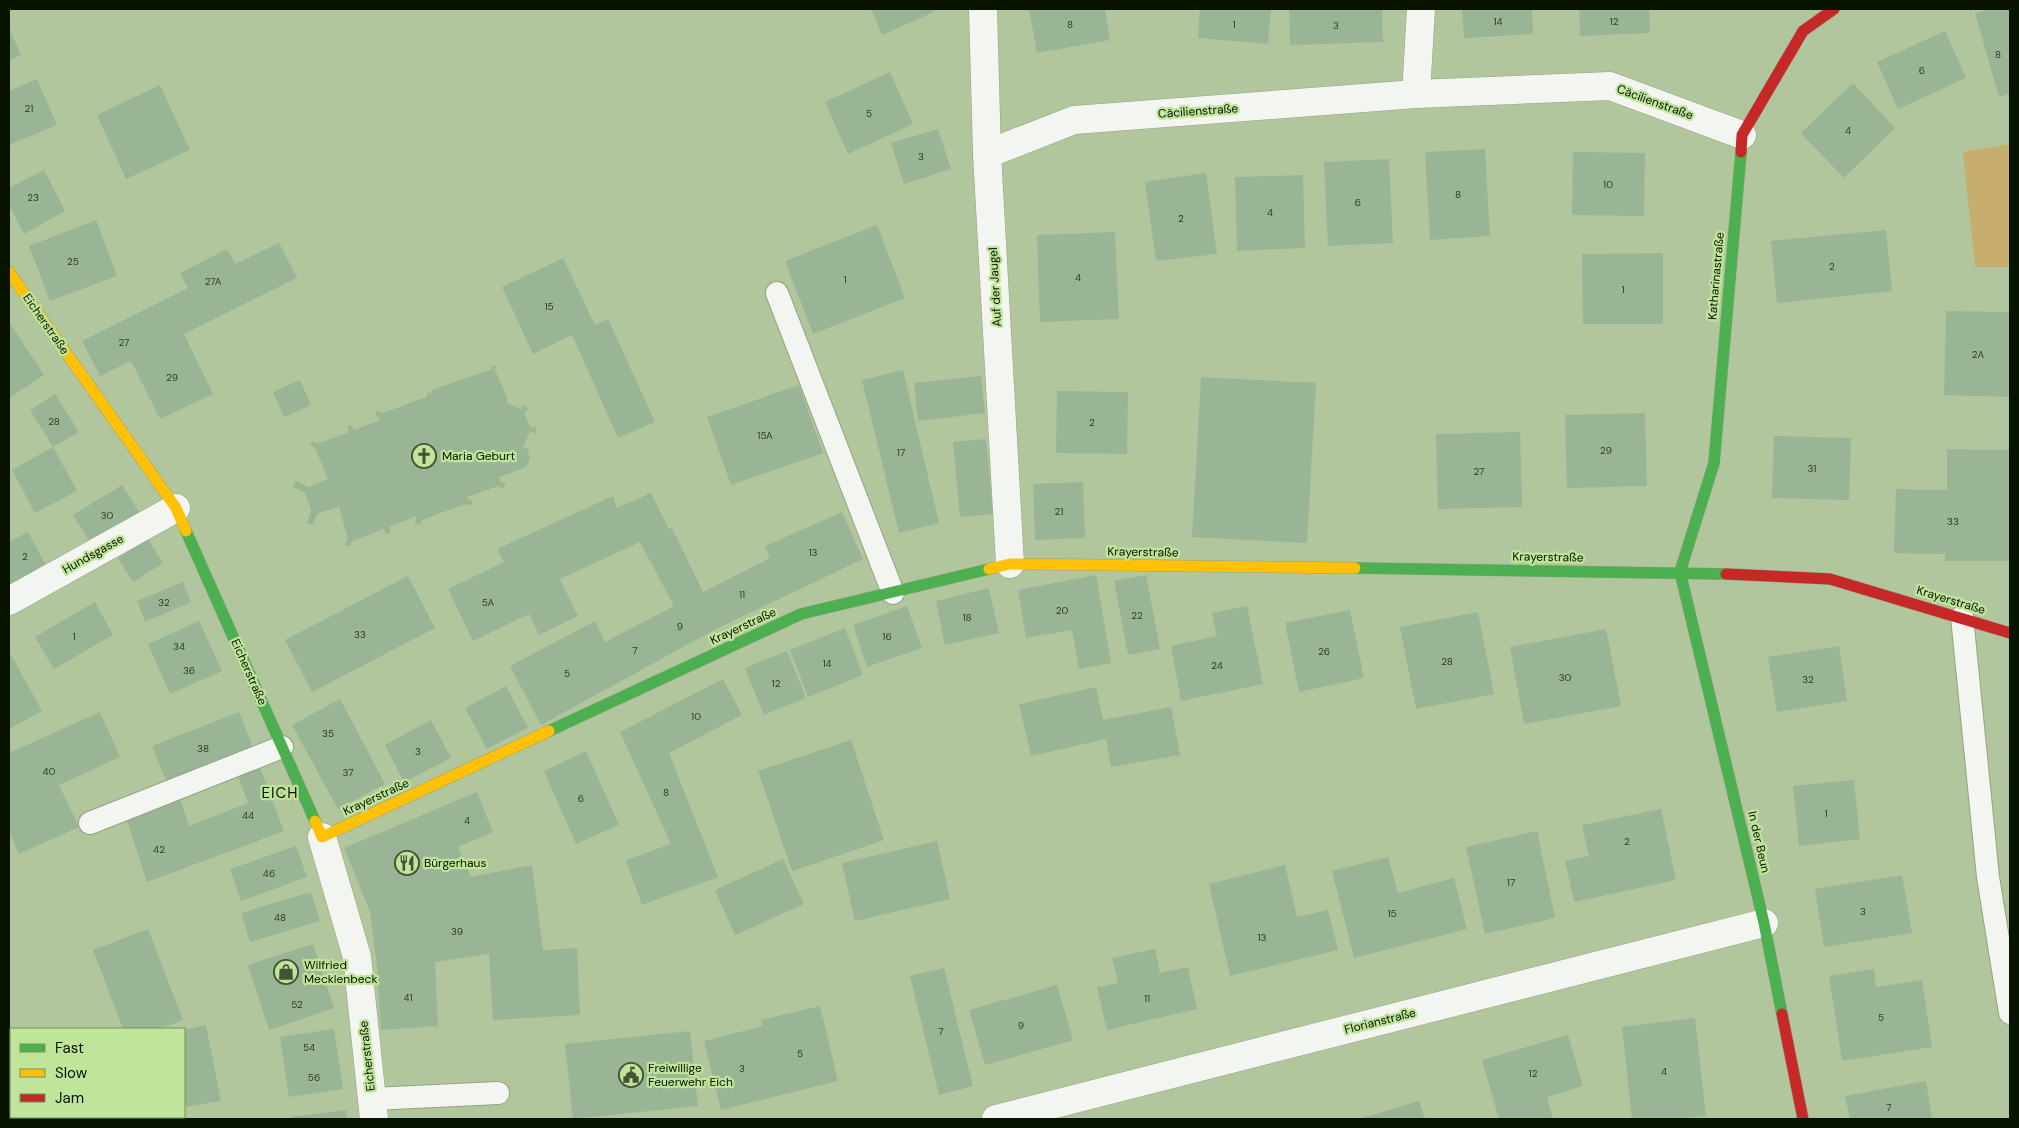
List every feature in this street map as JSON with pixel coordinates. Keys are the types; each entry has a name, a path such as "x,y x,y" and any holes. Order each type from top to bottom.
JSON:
{"street":[{"name":"Auf der Jaugel","path":"983,9 987,154 1010,564"},
{"path":"1416,94 1421,9"},
{"name":"Katharinastraße","path":"1680,572 1714,463 1742,135 1803,31 1834,9"},
{"name":"Cäcilienstraße","path":"987,154 1074,120 1416,94 1610,86 1742,135"},
{"name":"Eicherstraße","path":"9,272 176,508 322,837 357,957 372,1109"},
{"name":"Hundsgasse","path":"9,601 176,508"},
{"name":"Krayerstraße","path":"322,837 801,614 1010,564 1680,572 1830,579 1962,617 2010,633"},
{"name":"In der Beun","path":"1680,572 1764,923 1803,1119"},
{"name":"Florianstraße","path":"996,1119 1764,923"}],"lane":[{"path":"777,293 893,592"},
{"path":"1962,617 1988,877 2002,913 2010,1013"},
{"path":"90,823 282,747"},
{"path":"372,1109 498,1092"}],"shaded area":[{"path":"2010,144 2010,267 1975,267 1963,152"}],"building":[{"path":"871,9 932,9 934,12 882,35"},
{"path":"1029,9 1105,9 1110,40 1037,53"},
{"path":"1200,9 1271,9 1268,44 1198,38"},
{"path":"1289,9 1382,9 1383,42 1290,45"},
{"path":"1462,9 1532,9 1533,34 1464,38"},
{"path":"1579,9 1649,9 1650,33 1580,36"},
{"path":"1991,9 2010,9 2010,94 1999,97 1975,13"},
{"path":"9,28 21,55 9,61"},
{"path":"1945,31 1966,78 1898,109 1877,62"},
{"path":"890,72 913,124 848,154 825,102"},
{"path":"37,79 57,125 9,145 9,91"},
{"path":"1853,83 1895,128 1844,178 1801,133"},
{"path":"160,85 190,150 126,179 97,115"},
{"path":"938,129 951,169 904,184 891,143"},
{"path":"1485,149 1490,236 1430,240 1425,152"},
{"path":"1573,152 1645,153 1644,216 1572,215"},
{"path":"1389,159 1393,243 1328,246 1324,162"},
{"path":"44,170 65,211 24,234 9,205 9,188"},
{"path":"1206,173 1217,254 1156,261 1145,182"},
{"path":"1303,175 1305,248 1237,251 1235,177"},
{"path":"96,220 117,276 50,301 29,246"},
{"path":"877,225 905,298 813,334 785,261"},
{"path":"1886,230 1892,291 1777,303 1771,241"},
{"path":"1115,232 1119,319 1040,322 1037,235"},
{"path":"279,243 297,278 184,334 213,394 160,419 131,361 100,376 82,341 188,288 180,273 227,249 235,264"},
{"path":"1663,253 1663,324 1583,324 1582,254"},
{"path":"563,258 595,325 608,319 655,422 618,438 572,335 533,354 502,287"},
{"path":"1946,311 2010,312 2010,397 1944,395"},
{"path":"9,322 44,375 9,398"},
{"name":"Maria Geburt","path":"493,365 496,366 495,370 507,397 507,403 521,409 525,405 528,409 524,413 530,427 536,427 536,433 530,432 523,447 529,450 530,459 526,467 499,477 500,481 506,484 503,488 498,486 466,497 473,502 470,506 465,504 422,520 420,525 415,524 416,516 389,527 391,533 386,534 384,529 352,541 350,546 345,545 348,539 339,507 318,513 312,525 307,523 311,510 305,493 293,487 296,481 309,487 328,479 315,448 310,445 312,441 317,444 349,432 347,426 351,425 354,430 381,420 375,415 377,411 383,413 426,397 428,392 432,394 432,390 492,369"},
{"path":"903,370 939,523 899,533 862,380"},
{"path":"981,376 985,413 918,421 914,383"},
{"path":"1201,377 1316,383 1307,543 1192,537"},
{"path":"300,380 311,405 284,417 273,392"},
{"path":"799,385 823,453 731,485 707,417"},
{"path":"1057,391 1128,392 1127,454 1056,453"},
{"path":"55,394 79,432 53,447 30,410"},
{"path":"1645,413 1647,486 1567,488 1565,415"},
{"path":"1520,432 1522,507 1438,509 1436,434"},
{"path":"1774,436 1851,438 1849,500 1772,498"},
{"path":"986,439 993,514 960,517 953,442"},
{"path":"53,447 77,491 35,513 12,470"},
{"path":"1947,449 2010,450 2010,561 1945,561 1945,554 1894,553 1896,489 1947,490"},
{"path":"1083,482 1085,538 1035,540 1033,484"},
{"path":"122,485 141,515 92,545 73,515"},
{"path":"651,493 669,529 672,528 703,592 770,558 765,546 842,512 863,559 714,630 541,725 510,666 595,621 605,642 674,606 640,542 560,579 578,616 539,635 529,614 473,641 448,589 504,562 497,549 613,496 617,508"},
{"path":"28,532 48,569 12,589 9,582 9,542"},
{"path":"148,539 163,563 133,582 118,558"},
{"path":"1096,575 1111,663 1079,669 1072,630 1026,638 1018,590"},
{"path":"1146,575 1160,649 1128,655 1114,581"},
{"path":"408,576 435,628 312,692 285,640"},
{"path":"183,582 191,602 145,622 137,601"},
{"path":"989,588 999,633 945,645 936,601"},
{"path":"95,602 113,635 54,669 35,637"},
{"path":"907,606 922,648 867,667 853,625"},
{"path":"1247,606 1263,684 1181,701 1171,646 1217,636 1212,613"},
{"path":"1350,610 1364,678 1299,692 1285,623"},
{"path":"1478,612 1494,694 1416,709 1400,627"},
{"path":"199,621 222,671 170,694 148,644"},
{"path":"845,628 863,675 808,697 790,650"},
{"path":"1606,629 1621,706 1524,724 1510,647"},
{"path":"1839,646 1847,701 1777,712 1768,657"},
{"path":"9,651 42,711 9,729"},
{"path":"787,651 806,698 764,715 745,668"},
{"path":"723,679 742,715 669,753 718,877 642,905 626,860 671,844 620,732"},
{"path":"506,686 528,728 487,749 465,708"},
{"path":"1096,687 1103,720 1171,707 1180,755 1111,767 1106,739 1031,756 1019,704"},
{"path":"340,699 385,784 338,809 292,725"},
{"path":"100,712 120,757 59,785 79,827 19,854 9,831 9,753"},
{"path":"239,712 254,750 168,785 152,746"},
{"path":"431,720 451,758 404,782 385,745"},
{"path":"851,740 884,840 792,871 758,771"},
{"path":"586,751 619,825 576,844 544,771"},
{"path":"260,768 284,831 147,882 125,815 179,796 189,826 248,803 238,777"},
{"path":"1854,780 1860,839 1799,846 1793,786"},
{"path":"477,792 493,832 458,847 471,877 532,865 543,950 577,948 580,1015 493,1020 489,954 435,962 438,1026 381,1030 377,967 370,912 344,848"},
{"path":"1661,809 1676,880 1574,902 1565,861 1589,856 1582,825"},
{"path":"1537,831 1555,918 1485,934 1466,847"},
{"path":"937,841 950,899 855,921 842,863"},
{"path":"296,846 307,877 241,901 230,869"},
{"path":"1388,857 1398,893 1454,878 1467,929 1354,958 1332,871"},
{"path":"783,859 804,904 735,935 715,890"},
{"path":"1285,865 1297,917 1328,910 1338,950 1230,976 1209,884"},
{"path":"1902,875 1912,933 1824,947 1815,889"},
{"path":"311,892 320,921 250,942 241,913"},
{"path":"148,929 183,1020 162,1028 123,1028 93,950"},
{"path":"313,944 334,1008 269,1030 248,965"},
{"path":"1155,949 1160,973 1188,967 1197,1009 1107,1030 1097,987 1118,983 1112,958"},
{"path":"944,968 973,1086 939,1095 910,976"},
{"path":"1874,969 1876,987 1922,980 1932,1047 1842,1061 1829,976"},
{"path":"1057,985 1073,1040 985,1065 969,1010"},
{"path":"820,1006 838,1081 721,1110 704,1041 763,1026 761,1020"},
{"path":"1695,1018 1706,1116 1673,1119 1632,1119 1622,1027"},
{"path":"206,1025 221,1101 185,1107 185,1030"},
{"path":"334,1029 343,1089 289,1097 280,1037"},
{"name":"Freiwillige Feuerwehr Eich","path":"690,1031 698,1106 573,1119 565,1044"},
{"path":"1568,1035 1583,1086 1547,1097 1553,1119 1499,1119 1482,1060"},
{"path":"1926,1081 1932,1119 1850,1119 1845,1096"},
{"path":"1419,1101 1425,1119 1358,1119"},
{"path":"346,1110 347,1119 292,1119 291,1117"},
{"path":"126,1118 185,1118 185,1119 121,1119"}],"traffic: fast":[{"path":"1680,572 1714,463 1741,152"},
{"path":"186,531 315,821"},
{"path":"1355,568 1726,574"},
{"path":"549,731 801,614 989,569"},
{"path":"1680,572 1764,923 1782,1014"}],"traffic: slow":[{"path":"9,272 176,508 186,531"},
{"path":"989,569 1010,564 1355,568"},
{"path":"315,821 322,837 549,731"}],"traffic: jam":[{"path":"1741,152 1742,135 1803,31 1834,9"},
{"path":"1726,574 1830,579 2010,633"},
{"path":"1782,1014 1803,1119"}],"place":[{"name":"Maria Geburt","path":"424,456"},
{"name":"Bürgerhaus","path":"407,863"},
{"name":"Wilfried Mecklenbeck","path":"286,972"},
{"name":"Freiwillige Feuerwehr Eich","path":"631,1075"}],"district":[{"name":"EICH","path":"280,793"}]}
